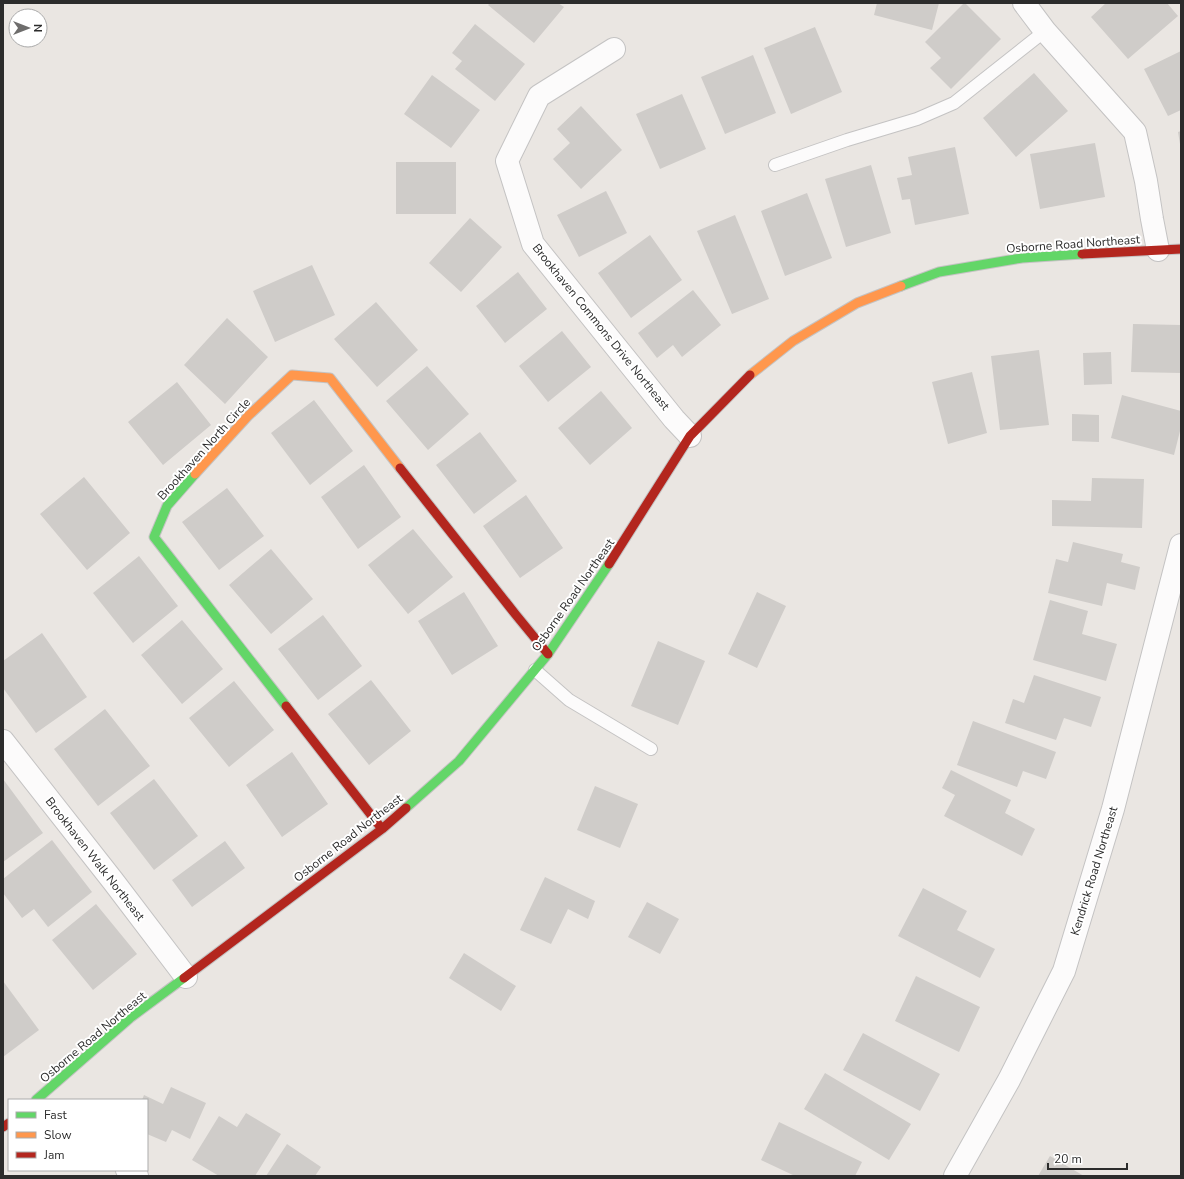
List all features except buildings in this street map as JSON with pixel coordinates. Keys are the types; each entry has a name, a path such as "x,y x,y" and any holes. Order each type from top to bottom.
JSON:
{"street":[{"path":"1024,3 1045,31 1135,132 1146,181 1158,250"},
{"name":"Brookhaven Commons Drive Northeast","path":"614,49 539,96 507,161 533,244 674,419 690,436"},
{"name":"Osborne Road Northeast","path":"37,1099 130,1018 382,829 459,761 548,654 621,547 690,436 745,379 793,342 857,303 939,272 1022,258 1181,249"},
{"name":"Brookhaven North Circle","path":"382,829 154,537 167,506 248,416 292,375 330,378 548,654"},
{"name":"Kendrick Road Northeast","path":"955,1176 1009,1080 1064,971 1113,809 1181,545"},
{"name":"Brookhaven Walk Northeast","path":"3,741 186,977"}],"lane":[{"path":"775,165 847,140 917,119 954,103 1045,31"},
{"path":"535,670 569,700 651,749"}],"traffic: fast":[{"path":"901,286 939,272 1022,258 1082,254"},
{"path":"195,474 167,506 154,537 286,706"},
{"path":"406,808 459,761 548,654 609,564"},
{"path":"37,1099 130,1018 184,978"}],"traffic: slow":[{"path":"750,375 793,341 857,303 901,286"},
{"path":"195,474 248,416 292,375 330,378 400,468"}],"traffic: jam":[{"path":"1082,254 1181,249"},
{"path":"609,564 690,436 750,375"},
{"path":"400,468 548,654"},
{"path":"286,706 382,829"},
{"path":"184,978 382,829 406,808"},
{"path":"3,1127 8,1124"}]}
